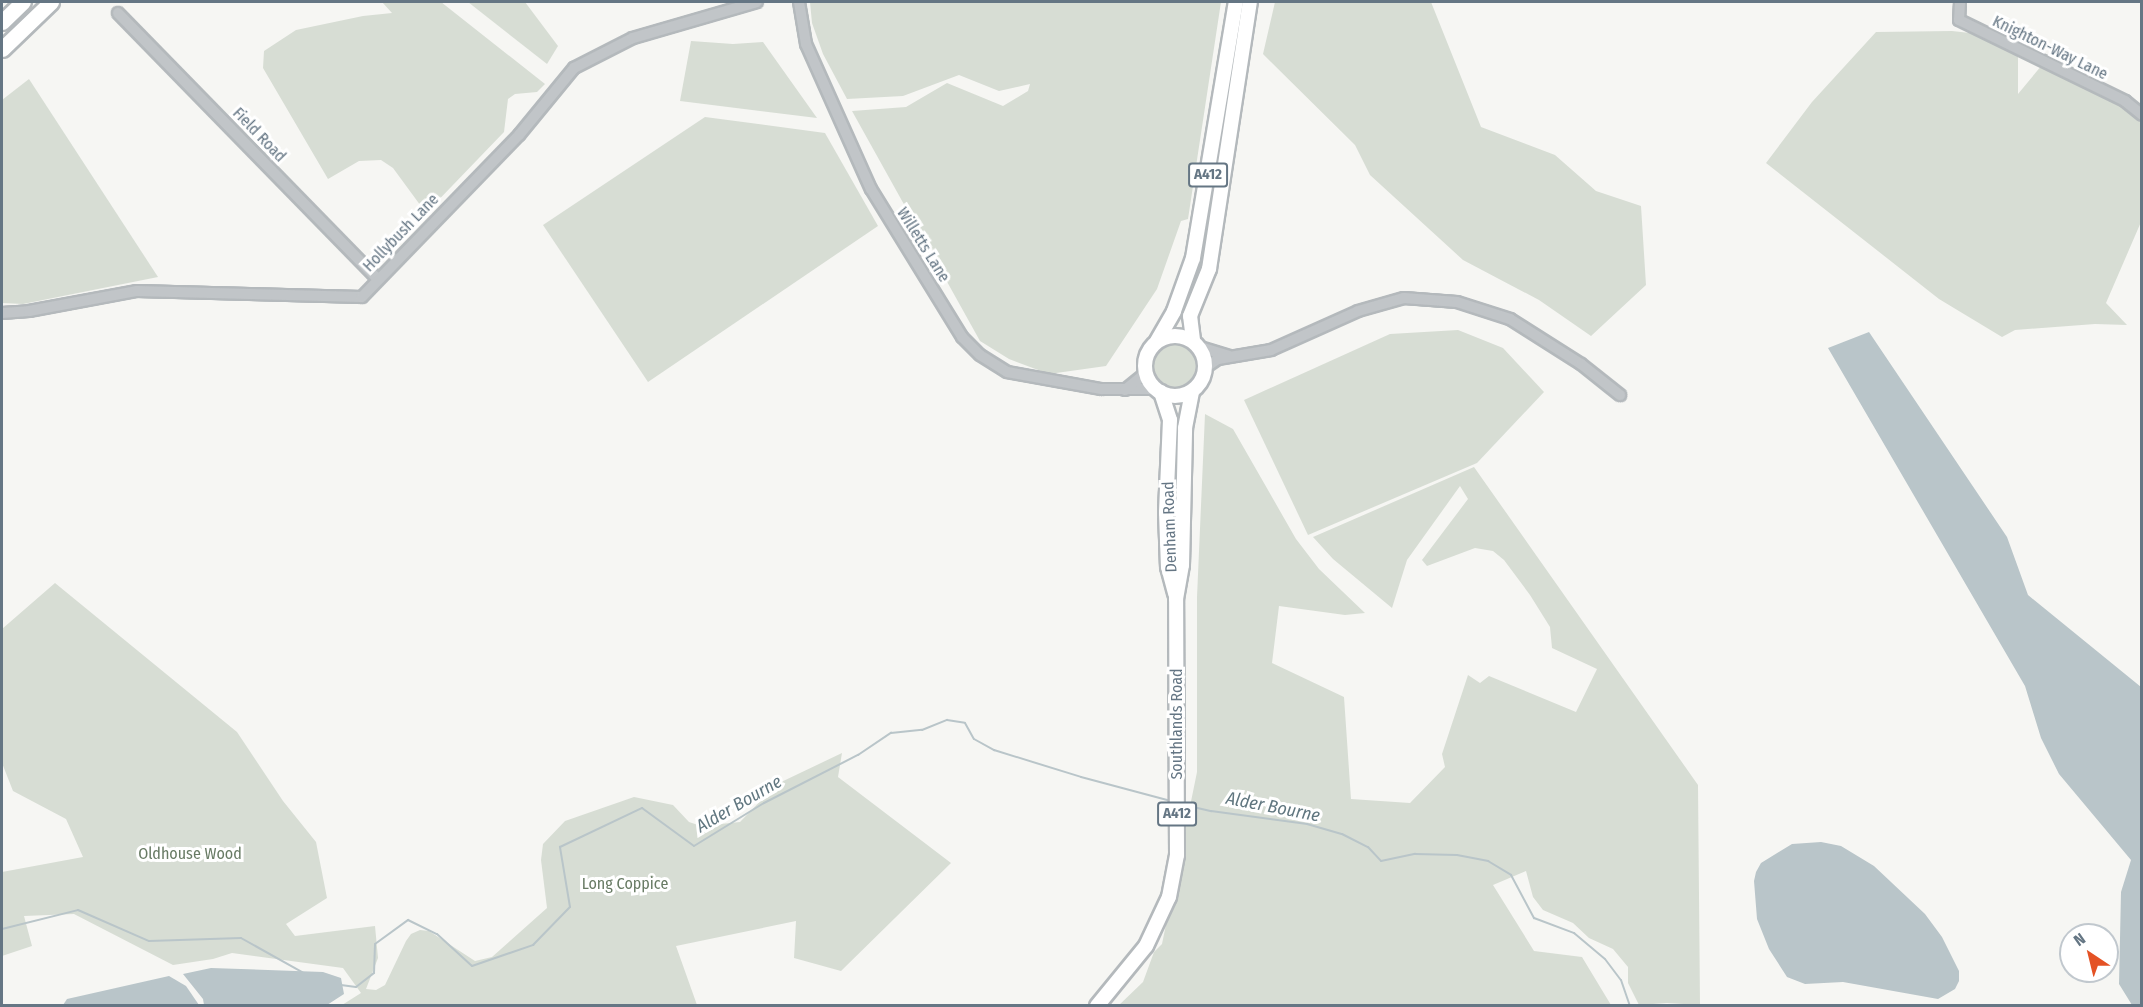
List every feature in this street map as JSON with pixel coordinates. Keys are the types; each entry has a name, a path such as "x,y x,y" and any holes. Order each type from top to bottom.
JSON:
{"highway":[{"path":"2,22 23,2"},
{"path":"2,50 51,2"}],"main road":[{"name":"A412","path":"1157,341 1174,311 1193,258 1236,2"},
{"name":"A412","path":"1196,344 1190,316 1209,269 1250,2"},
{"path":"1175,335 1196,344 1206,367 1203,378 1192,392 1176,396 1158,391 1146,373 1147,356 1157,341 1175,335"},
{"name":"Denham Road","path":"1158,391 1170,420 1166,513 1168,567 1176,599"},
{"name":"Denham Road","path":"1176,599 1182,565 1186,419 1192,392"},
{"name":"Southlands Road","path":"1097,1005 1146,946 1169,897 1177,855 1176,599"}],"street":[{"name":"Hollybush Lane","path":"2,313 29,311 136,291 362,297 377,278 519,135 574,68 633,38 757,2"},
{"name":"Willetts Lane","path":"799,2 806,44 871,189 962,337 993,365 1007,372 1041,380 1125,390 1158,391"},
{"name":"Knighton-Way Lane","path":"1960,2 1959,20 2125,101 2142,115"},
{"name":"Field Road","path":"118,14 377,278"},
{"path":"1206,367 1212,362 1230,356 1271,350 1358,311 1404,298 1457,302 1510,318 1581,364 1620,395"},
{"path":"1196,344 1230,356"},
{"path":"1125,390 1146,373"}],"green space":[{"path":"382,2 441,2 545,84 537,92 515,94 508,99 504,132 426,213 393,168 381,160 359,161 328,179 263,68 264,51 296,30 363,16 392,13"},
{"path":"468,2 525,2 558,46 547,64"},
{"path":"810,2 1221,2 1188,219 1181,221 1157,289 1106,366 1049,374 1009,359 980,341 852,111 906,107 947,83 1003,106 1028,91 1030,84 999,91 959,75 903,96 847,99 823,54 812,23"},
{"path":"1275,2 1431,2 1481,127 1555,155 1596,191 1641,206 1646,285 1591,336 1539,300 1463,260 1370,175 1355,145 1263,54"},
{"path":"1952,31 1970,33 2018,55 2018,94 2042,65 2116,101 2141,119 2141,222 2106,303 2127,325 2095,324 2015,330 2002,337 1939,299 1766,163 1812,102 1876,32"},
{"path":"691,41 733,44 763,42 817,118 680,101"},
{"path":"29,79 158,277 23,304 2,303 2,100"},
{"path":"705,117 825,133 878,226 648,382 543,225"},
{"path":"1458,330 1503,348 1544,392 1477,463 1308,535 1244,400 1390,334"},
{"path":"1170,341 1180,341 1192,348 1199,360 1199,370 1192,382 1180,389 1170,389 1155,378 1151,370 1151,360 1162,345"},
{"path":"1205,414 1233,429 1296,539 1319,569 1365,613 1345,615 1279,606 1272,663 1344,697 1351,799 1410,803 1445,767 1442,754 1468,675 1480,683 1489,676 1576,712 1597,669 1552,648 1550,627 1504,560 1493,551 1475,548 1427,566 1422,560 1468,499 1460,486 1407,560 1392,608 1333,559 1313,537 1474,467 1698,785 1700,1005 1667,1003 1639,1005 1628,983 1628,967 1613,949 1589,938 1573,923 1543,910 1533,897 1526,871 1493,885 1534,951 1582,957 1611,1005 1118,1006 1143,982 1154,952 1162,944 1197,772 1197,597"},
{"path":"55,583 237,732 283,801 316,842 327,898 286,924 295,936 375,926 378,958 366,989 376,990 385,985 406,941 411,934 420,930 429,931 475,961 492,957 547,908 541,860 543,844 565,821 634,797 673,805 689,822 701,826 740,822 777,784 842,753 838,777 951,863 841,971 794,958 796,921 676,946 697,1005 342,1005 361,993 343,968 232,953 213,959 173,965 74,914 24,916 32,946 2,956 2,872 83,857 66,819 13,791 2,763 2,629"}],"shaded area":[{"path":"1869,332 2007,537 2028,595 2141,687 2141,1005 2132,1005 2119,984 2121,892 2131,860 2059,774 2041,738 2025,686 1828,348"},
{"path":"1821,842 1841,846 1874,866 1925,914 1942,937 1959,971 1959,981 1955,989 1938,999 1843,982 1805,984 1787,977 1769,949 1757,919 1754,881 1756,872 1761,863 1792,844"},
{"path":"211,968 323,972 341,978 344,994 327,1005 204,1005 203,999 183,974"},
{"path":"169,976 186,986 199,1005 63,1005 67,999"}],"waterway":[{"name":"Alder Bourne","path":"341,985 356,987 374,973 375,944 408,920 437,934 472,966 533,945 570,907 560,847 642,808 694,846 764,803 858,755 891,733 922,730 947,720 965,723 974,739 994,750 1081,777 1171,801"},
{"name":"Alder Bourne","path":"1189,806 1307,824 1342,834 1368,847 1381,861 1415,854 1457,855 1488,861 1511,875 1534,918 1574,933 1605,959 1621,980 1630,1006"},
{"name":"Alder Bourne","path":"2,929 78,910 149,941 241,938 304,973"}],"park label":[{"name":"Oldhouse Wood","path":"190,854"},
{"name":"Long Coppice","path":"625,884"}]}
